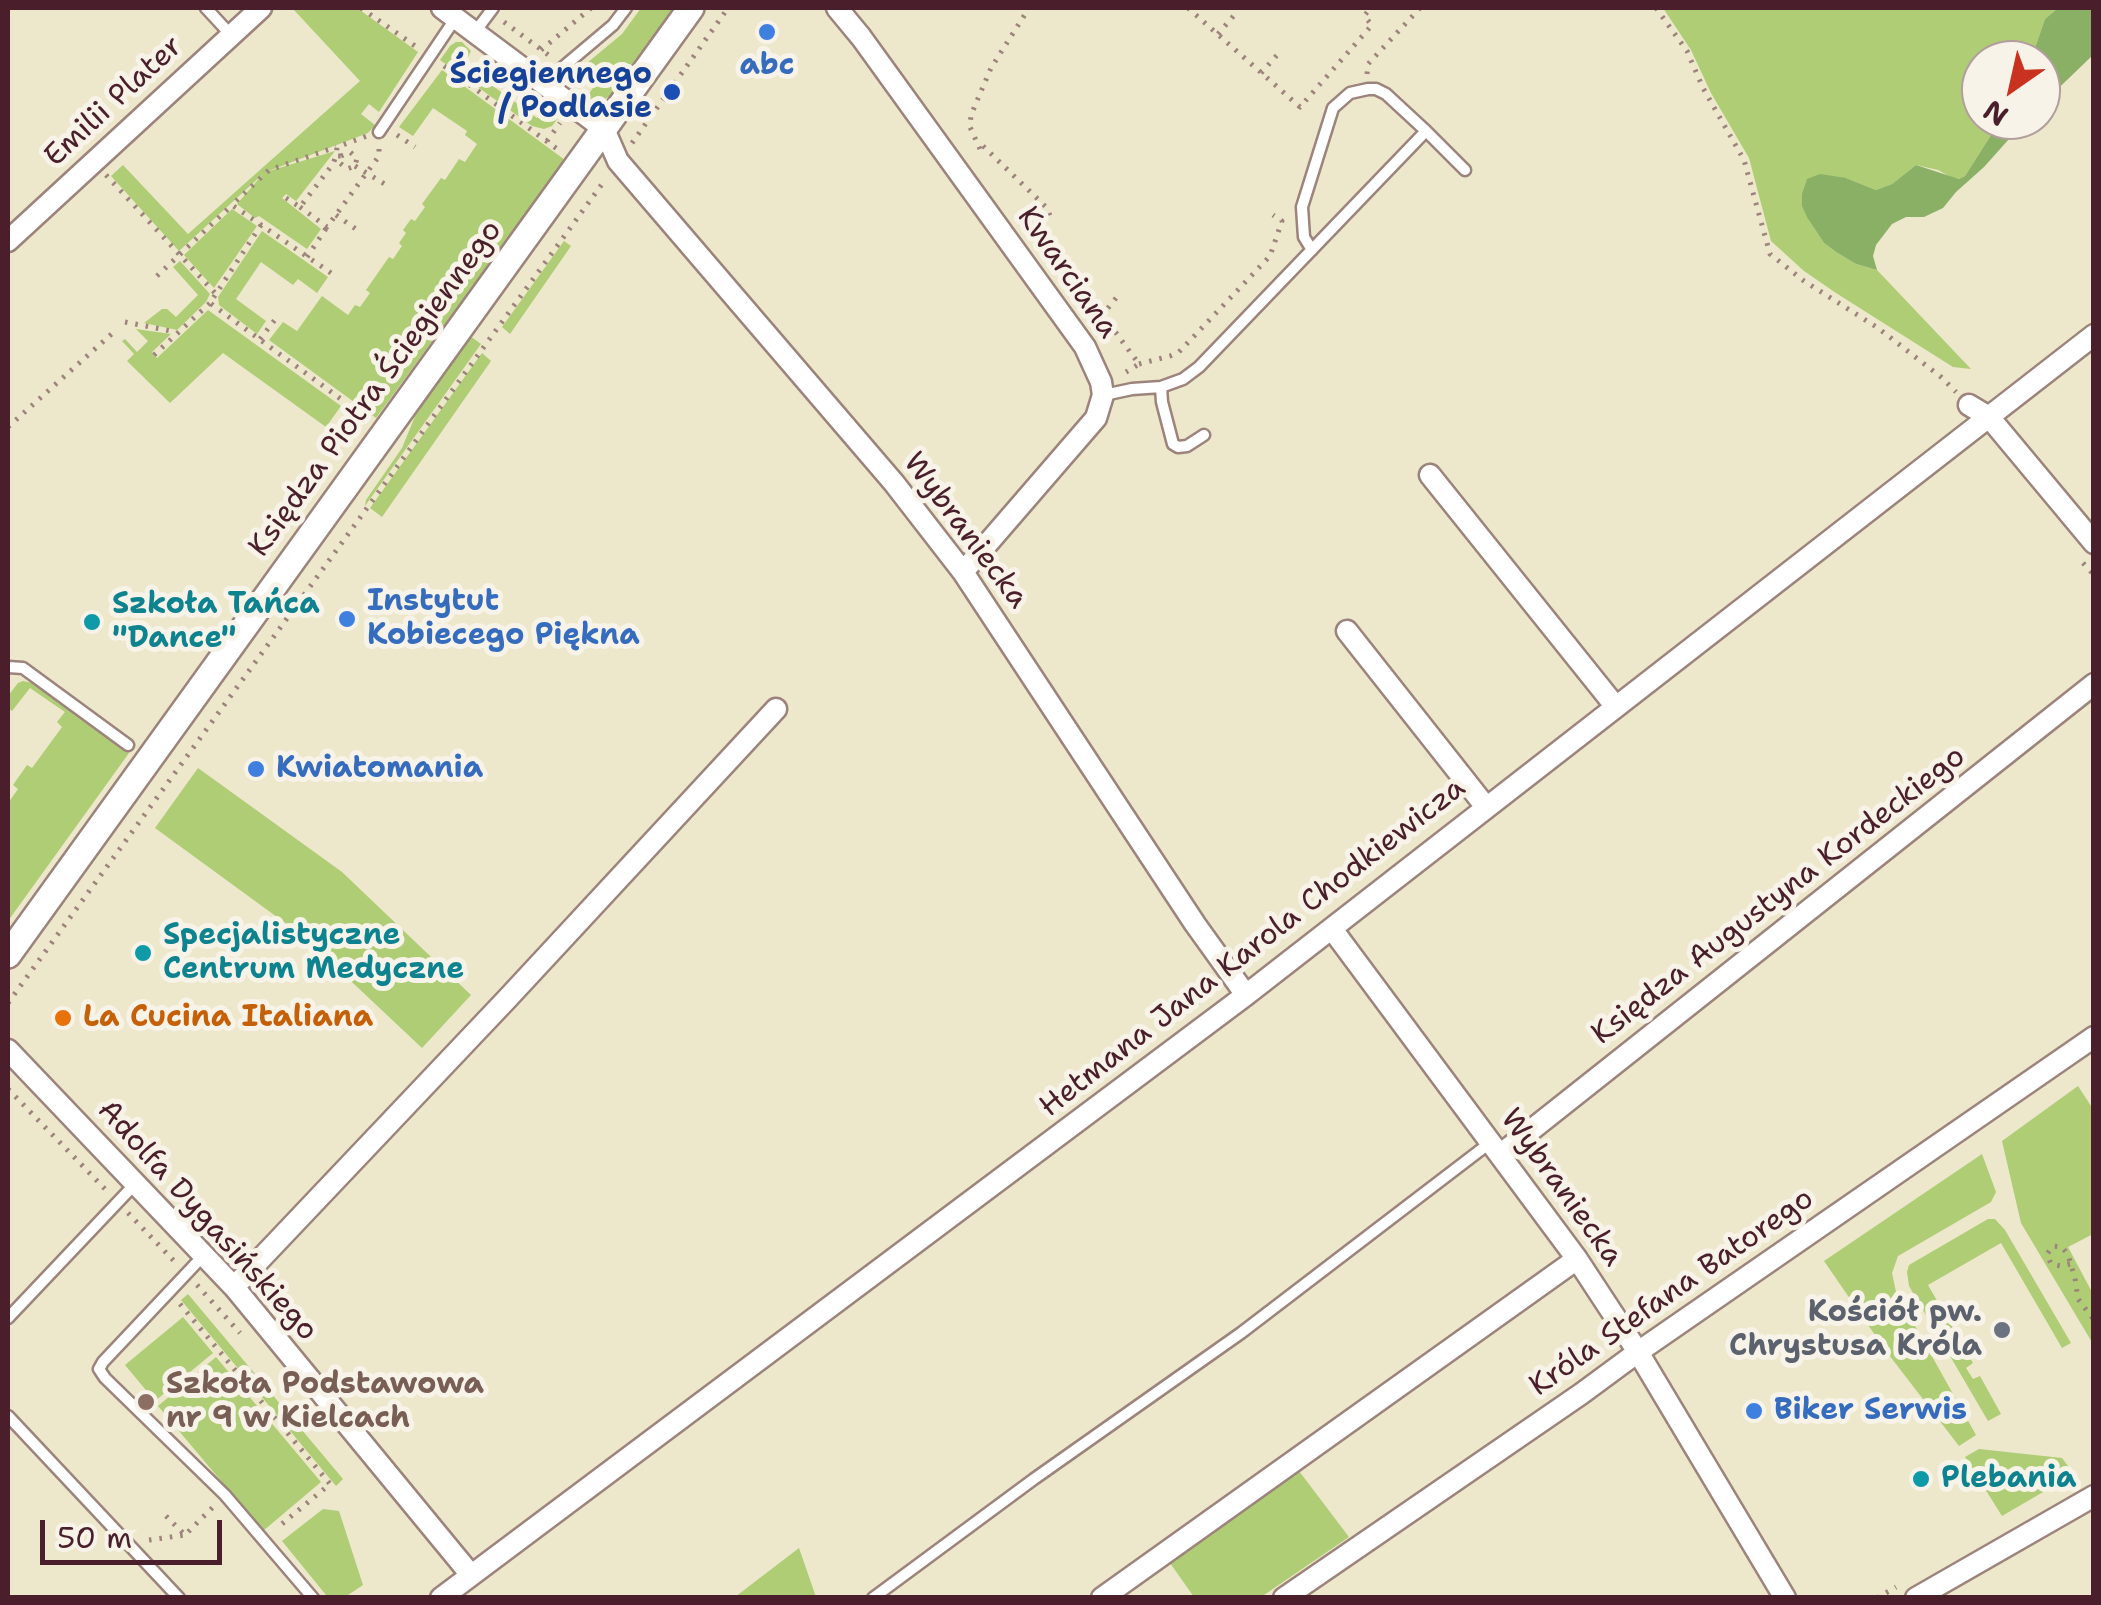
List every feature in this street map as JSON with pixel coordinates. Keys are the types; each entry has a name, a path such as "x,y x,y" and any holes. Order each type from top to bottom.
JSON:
{"street":[{"name":"Emilii Plater","path":"8,241 262,8"},
{"name":"Księdza Piotra Ściegiennego","path":"8,955 691,8"},
{"name":"Kwarciana","path":"837,8 1086,347 1096,366 1102,395"},
{"path":"449,13 604,129"},
{"name":"Wybraniecka","path":"604,129 618,161 894,483 964,572 1246,995"},
{"name":"Hetmana Jana Karola Chodkiewicza","path":"440,1598 1246,995 2094,335"},
{"path":"964,572 1096,418 1102,395"},
{"path":"1969,405 1989,417 2094,543"},
{"path":"1430,475 1616,708"},
{"path":"1346,631 1486,807"},
{"name":"Księdza Augustyna Kordeckiego","path":"1496,1148 2094,684"},
{"path":"234,1287 776,709"},
{"name":"Wybraniecka","path":"1332,928 1578,1259 1785,1598"},
{"name":"Króla Stefana Batorego","path":"1284,1598 2094,1037"},
{"name":"Adolfa Dygasińskiego","path":"8,1050 234,1287 471,1575"},
{"path":"1102,1598 1578,1259"},
{"path":"1916,1598 2094,1496"}],"lane":[{"path":"206,8 232,35"},
{"path":"544,84 613,25 626,8"},
{"path":"474,32 494,11"},
{"path":"379,132 449,13"},
{"path":"1312,250 1304,237 1302,207 1332,108 1350,94 1365,89 1386,94 1465,170"},
{"path":"1102,395 1161,387 1183,379 1198,367 1426,132"},
{"path":"1161,387 1174,444 1178,448 1187,446 1204,434"},
{"path":"8,667 23,668 128,745"},
{"path":"873,1598 1496,1148"},
{"path":"8,1318 135,1184"},
{"path":"204,1255 103,1362 100,1370 225,1495 313,1598"},
{"path":"8,1416 179,1598"}],"path":[{"path":"362,8 420,50"},
{"path":"541,50 591,8"},
{"path":"630,145 728,8"},
{"path":"1030,8 992,68 971,115 970,127 981,148 1047,208 1052,221"},
{"path":"1188,8 1300,107 1372,25 1364,16 1369,10 1366,8"},
{"path":"1365,89 1368,64 1420,8"},
{"path":"1656,8 1687,51 1744,160 1770,254 1804,281 1878,328 1941,376 1969,405"},
{"path":"494,11 557,61"},
{"path":"1218,34 1236,13"},
{"path":"1261,73 1278,54"},
{"path":"439,63 566,156"},
{"path":"157,276 269,170 379,132 379,156 307,256"},
{"path":"337,147 340,163 347,169 356,166 388,186"},
{"path":"300,206 339,156"},
{"path":"94,162 216,294"},
{"path":"8,1003 603,182"},
{"path":"286,198 327,227"},
{"path":"232,205 331,273"},
{"path":"336,214 360,232"},
{"path":"1116,371 1126,372 1170,356 1188,344 1270,256 1282,221 1274,216"},
{"path":"154,355 210,303 261,225"},
{"path":"1116,298 1104,313 1105,318 1140,364"},
{"path":"210,303 345,402"},
{"path":"260,340 277,318"},
{"path":"125,322 178,332"},
{"path":"8,427 116,330"},
{"path":"8,1088 243,1337"},
{"path":"2070,1264 2051,1264 2047,1254 2053,1246 2062,1247 2070,1264 2078,1299 2094,1320"},
{"path":"170,1292 330,1484 263,1540"},
{"path":"126,1544 186,1535 225,1495"},
{"path":"166,1516 186,1535"}],"green space":[{"path":"357,8 418,52 379,112 369,104 361,114 375,125 368,133 266,172 335,151 296,201 286,194 282,198 321,229 307,249 237,204 263,174 179,251 111,176 123,165 188,234 360,81 294,10"},
{"path":"641,8 673,8 609,97 595,103 584,101 593,88 575,73 622,34"},
{"path":"1663,8 2058,8 2045,19 2038,40 1961,40 1961,140 1988,140 1965,176 1959,179 1916,165 1892,184 1876,190 1846,178 1808,219 1824,243 1836,252 1877,270 1971,369 1953,367 1836,293 1771,241 1749,158 1691,50"},
{"path":"2058,8 2093,8 2093,55 2061,86 2061,40 2038,40 2045,19"},
{"path":"456,42 462,42 471,51 464,65 537,118 546,107 562,113 552,126 532,126 440,60"},
{"path":"442,70 565,160 376,418 269,340 283,322 297,331 322,296 348,315 355,305 360,307 370,293 366,290 389,257 393,259 402,246 399,243 406,233 403,230 411,219 415,221 441,178 445,180 459,159 465,162 477,144 465,135 467,131 433,108 413,136 399,127"},
{"path":"1988,140 2008,140 1943,208 1892,224 1876,245 1873,256 1877,270 1856,264 1824,243 1802,206 1807,179 1820,174 1846,178 1876,190 1892,184 1916,165 1959,179 1965,176"},
{"path":"232,209 257,226 214,288 184,255"},
{"path":"262,231 328,277 317,293 298,279 293,285 261,262 236,299 266,321 257,334 219,305 218,297"},
{"path":"564,241 571,246 510,334 502,327"},
{"path":"180,261 210,294 206,302 177,330 144,323 162,309 176,317 198,295 173,267"},
{"path":"208,310 341,406 326,427 223,353 170,403 127,361 134,354 122,341 125,339 137,352 148,341 136,329 171,334 152,352 157,358"},
{"path":"470,336 481,344 365,506 402,448 418,409"},
{"path":"482,353 491,361 382,517 370,508"},
{"path":"23,681 32,683 129,753 8,921 8,803 18,789 13,785 27,765 32,768 62,727 57,722 65,712 30,688 12,711 8,708 8,696"},
{"path":"198,768 342,872 471,995 422,1048 303,936 155,828"},
{"path":"2078,1086 2093,1109 2093,1234 2068,1247 2093,1294 2093,1344 2021,1223 2002,1141"},
{"path":"1982,1154 1996,1192 1991,1202 1898,1256 1892,1273 1896,1292 1976,1435 1959,1446 1824,1261"},
{"path":"1988,1219 1995,1219 2005,1230 2071,1343 2062,1348 2001,1243 1928,1285 1973,1363 1966,1368 1973,1379 1980,1376 2001,1414 1988,1421 1909,1286 1907,1272 1909,1265"},
{"path":"188,1294 343,1479 336,1486 181,1300"},
{"path":"183,1317 213,1353 155,1401 125,1365"},
{"path":"216,1357 321,1482 263,1531 158,1406"},
{"path":"1979,1449 2062,1458 2074,1474 2002,1516 1965,1457"},
{"path":"1299,1471 1349,1537 1261,1597 1194,1597 1170,1563"},
{"path":"323,1509 339,1511 363,1585 345,1597 326,1595 282,1541"},
{"path":"799,1548 816,1597 735,1597"}],"place":[{"name":"abc","path":"767,32"},
{"name":"Ściegiennego / Podlasie","path":"672,92"},
{"name":"Instytut Kobiecego Piękna","path":"347,619"},
{"name":"Szkoła Tańca \"Dance\"","path":"92,622"},
{"name":"Kwiatomania","path":"256,769"},
{"name":"Specjalistyczne Centrum Medyczne","path":"143,953"},
{"name":"La Cucina Italiana","path":"63,1018"},
{"name":"Kościół pw. Chrystusa Króla","path":"2002,1330"},
{"name":"Szkoła Podstawowa nr 9 w Kielcach","path":"146,1402"},
{"name":"Biker Serwis","path":"1754,1411"},
{"name":"Plebania","path":"1921,1479"}]}
